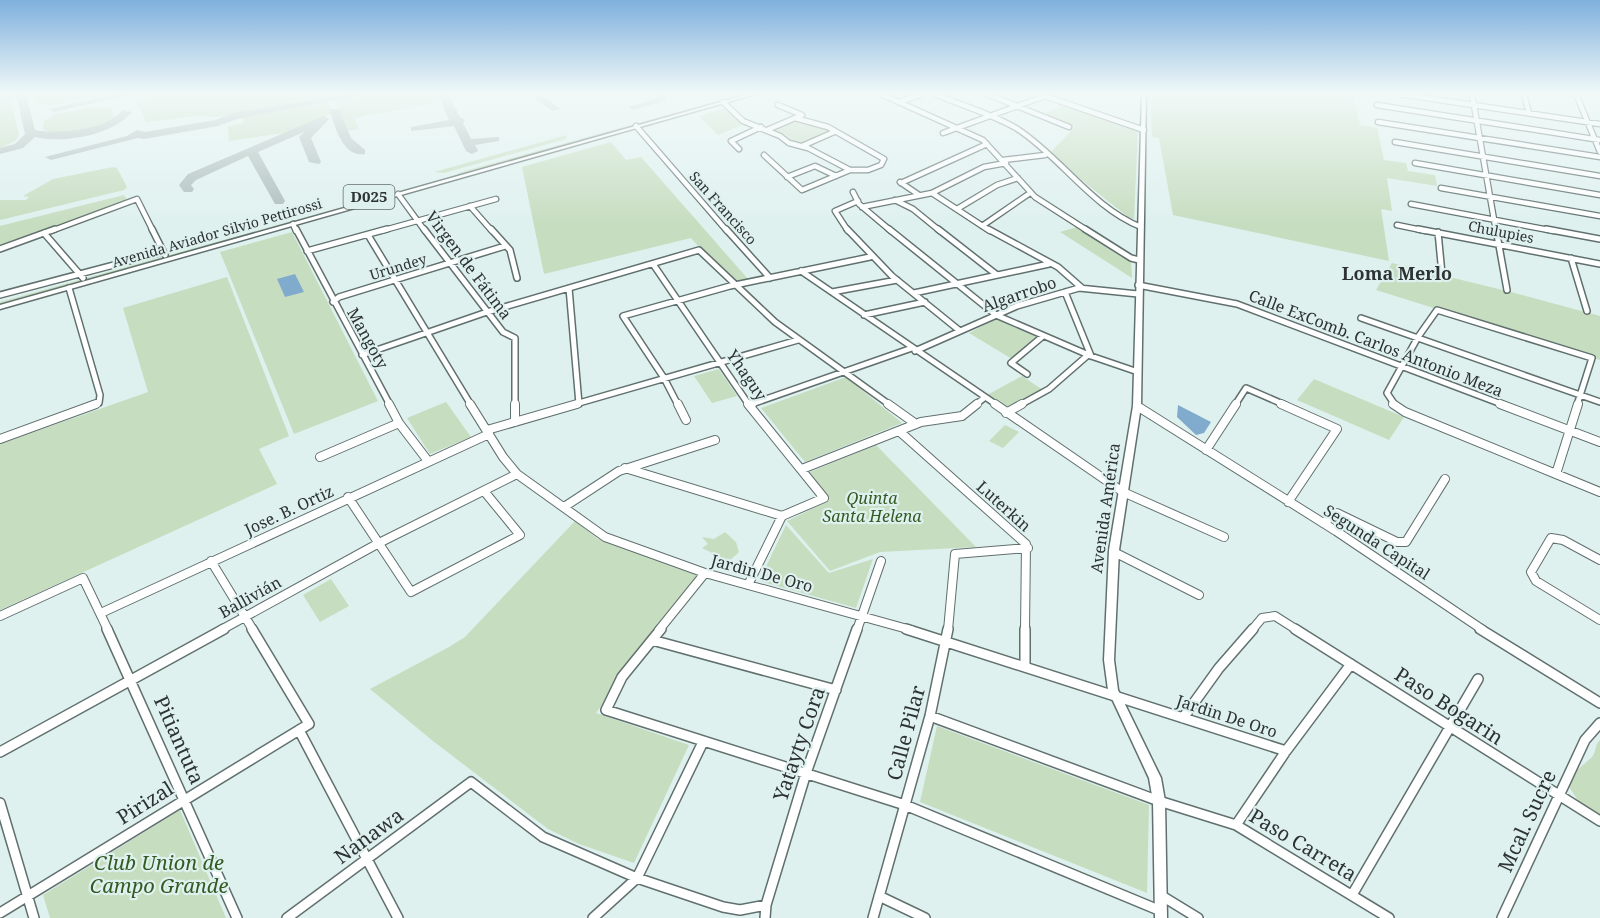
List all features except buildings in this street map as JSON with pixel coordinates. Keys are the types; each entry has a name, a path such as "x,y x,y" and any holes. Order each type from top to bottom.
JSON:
{"highway":[{"name":"Avenida Aviador Silvio Pettirossi","path":"0,307 398,194 448,177 588,137"},
{"name":"Avenida Aviador Silvio Pettirossi","path":"0,301 164,253 596,137"}],"main road":[{"name":"Avenida América","path":"1144,137 1138,285 1137,406 1114,552 1109,660 1111,682 1116,697 1155,778 1159,801 1161,914"}],"street":[{"name":"San Francisco","path":"647,137 656,146 656,152 770,278"},
{"path":"739,148 731,141 740,137"},
{"path":"783,137 789,143 802,146 850,170"},
{"path":"802,146 823,137"},
{"path":"764,155 803,190 850,170 868,170 881,165 884,158 843,137"},
{"path":"974,137 987,144 1030,193 1131,258 1139,260"},
{"path":"1026,137 1093,196 1141,227"},
{"path":"1472,137 1600,157"},
{"path":"1479,138 1508,290"},
{"path":"1597,139 1600,152"},
{"path":"1395,142 1600,176"},
{"path":"919,195 899,182 987,144"},
{"path":"862,207 932,193 984,167 1045,155"},
{"path":"1415,163 1600,195"},
{"path":"787,177 815,166 836,176"},
{"path":"957,209 998,184 1018,178"},
{"path":"1441,188 1600,216"},
{"path":"853,192 862,207 996,315 1090,356 1138,372"},
{"path":"932,193 982,226 1061,269 1082,288"},
{"path":"982,226 1030,193"},
{"name":"Virgen de Fátima","path":"398,194 503,332 515,338 515,422"},
{"path":"0,249 137,199 164,253"},
{"path":"307,251 496,200"},
{"path":"896,200 913,209 997,275"},
{"path":"858,201 835,211 870,257 960,331"},
{"path":"1411,204 1600,239"},
{"path":"470,206 510,250 517,278"},
{"name":"Mangoty","path":"293,224 399,423 428,461"},
{"name":"Chulupies","path":"1397,225 1600,264"},
{"path":"1438,232 1442,274"},
{"path":"0,295 81,276 44,233"},
{"name":"Jardin De Oro","path":"368,235 393,281 498,450 518,474 604,537 705,573 947,639 1116,697 1286,751"},
{"name":"Urundey","path":"333,302 339,297 504,246"},
{"path":"362,355 487,312 699,250 730,286 798,340 916,424"},
{"path":"1554,255 1573,265"},
{"path":"686,420 664,378 623,316 730,286 870,257"},
{"path":"1570,258 1587,311"},
{"name":"Yhaguy","path":"653,264 749,405 824,498 782,516"},
{"path":"914,293 1049,264"},
{"path":"801,271 1123,492 1224,537"},
{"path":"832,292 897,280"},
{"name":"Calle ExComb. Carlos Antonio Meza","path":"1138,285 1229,301 1600,442"},
{"path":"0,439 99,403 100,395 69,288"},
{"path":"569,288 579,404"},
{"name":"Algarrobo","path":"749,405 913,350 996,315 1065,292 1082,288 1138,294"},
{"path":"1065,292 1090,356"},
{"path":"864,315 926,302"},
{"path":"1556,475 1572,432 1592,358 1437,310 1418,337 1387,394 1398,408 1556,475 1600,492"},
{"path":"1361,318 1600,402"},
{"path":"1028,374 1011,363 1043,336"},
{"name":"Jose. B. Ortiz","path":"100,612 488,432 515,422 798,340"},
{"path":"1006,413 1050,389 1090,356"},
{"path":"1206,450 1246,388 1337,429 1288,502"},
{"path":"802,469 916,424 962,416 984,398"},
{"name":"Segunda Capital","path":"1137,406 1323,523 1521,656 1600,703"},
{"path":"320,457 399,423"},
{"name":"Luterkin","path":"899,431 1020,537 1028,548 1024,666"},
{"path":"564,507 625,468 716,441"},
{"path":"625,468 782,516 748,585"},
{"name":"Ballivián","path":"0,752 379,543 518,474"},
{"path":"1323,523 1337,513 1397,542 1407,542 1445,479"},
{"path":"348,497 411,592 520,535 484,491"},
{"path":"1600,560 1563,540 1551,538 1531,572 1536,581 1600,620"},
{"name":"Calle Pilar","path":"873,918 930,716 947,639 955,554 1028,548"},
{"path":"1114,552 1199,595"},
{"path":"211,561 243,618"},
{"name":"Yatayty Cora","path":"765,918 766,905 806,773 881,561"},
{"path":"705,573 622,677 606,710 905,805 1161,914"},
{"name":"Pitiantuta","path":"0,616 83,578 186,799 237,918"},
{"name":"Paso Bogarin","path":"1183,718 1219,668 1262,618 1271,615 1558,797 1600,821"},
{"name":"Pirizal","path":"0,914 309,724 243,618"},
{"path":"652,640 836,690"},
{"path":"1236,825 1286,751 1351,664"},
{"path":"1352,895 1478,679"},
{"name":"Paso Carreta","path":"930,716 1159,801 1236,825 1389,918"},
{"name":"Mcal. Sucre","path":"1502,918 1585,740 1600,723"},
{"path":"298,730 398,918"},
{"path":"593,918 637,878 703,742"},
{"name":"Nanawa","path":"287,918 471,782 543,837 637,878"},
{"path":"0,804 34,918"},
{"path":"637,878 723,908 740,910 766,905"},
{"path":"879,896 925,918"},
{"path":"1162,896 1198,918"}],"green space":[{"path":"0,137 18,137 15,141 0,148"},
{"path":"229,137 258,137 229,141"},
{"path":"567,137 566,139 444,173 434,172"},
{"path":"588,137 595,137 454,176 461,172"},
{"path":"788,137 820,137 807,143 793,143"},
{"path":"1066,137 1138,137 1134,219 1128,217 1049,154"},
{"path":"1152,137 1379,137 1384,160 1406,163 1408,171 1435,175 1437,186 1387,178 1392,211 1381,209 1389,261 1173,215 1159,138"},
{"path":"611,142 626,160 641,157 748,279 731,283 691,238 544,274 522,167"},
{"path":"117,168 127,187 124,190 0,220 0,200 26,200 29,197 23,196 53,179"},
{"path":"443,179 436,182 0,305 0,302"},
{"path":"124,195 127,200 0,247 0,226"},
{"path":"1077,227 1131,261 1132,278 1060,232"},
{"path":"292,232 378,401 294,434 220,252"},
{"path":"1392,263 1600,316 1600,360 1376,290"},
{"path":"227,277 289,436 259,449 277,484 0,610 0,444 148,392 123,308"},
{"path":"996,319 1039,338 1012,359 969,333"},
{"path":"719,369 737,396 712,403 694,376"},
{"path":"1022,376 1043,390 1008,410 987,395"},
{"path":"846,377 902,423 805,462 761,408"},
{"path":"1314,379 1404,417 1389,440 1297,400"},
{"path":"446,402 471,437 430,454 407,418"},
{"path":"1005,425 1019,432 1003,448 989,441"},
{"name":"Quinta Santa Helena","path":"876,445 976,547 880,552 830,571 787,521 826,502 828,498 810,472"},
{"path":"575,521 598,539 699,575 596,713 689,745 634,863 579,844 548,829 433,741 370,689 465,637"},
{"path":"786,525 829,573 873,559 856,608 759,581"},
{"path":"725,532 736,542 739,552 729,561 702,548 708,544 702,537 714,539"},
{"path":"331,579 349,606 320,622 303,595"},
{"path":"937,726 1149,805 1147,893 920,802"},
{"path":"1600,740 1600,816 1579,802 1569,787 1574,774 1595,753"},
{"name":"Club Union de Campo Grande","path":"180,810 226,918 50,918 43,895"}],"water":[{"path":"295,274 304,292 285,297 277,279"},
{"path":"1178,405 1211,422 1204,433 1196,435 1177,417"}],"taxiway":[{"path":"0,151 19,146 29,137"},
{"path":"51,157 132,137"},
{"path":"251,151 283,137"},
{"path":"305,137 315,162"},
{"path":"345,137 361,152"},
{"path":"465,137 468,143"},
{"path":"468,143 495,139"},
{"path":"468,143 472,151"},
{"path":"188,189 185,185 192,177 251,151"},
{"path":"251,151 279,201"}],"district":[{"name":"Loma Merlo","path":"1397,274"}]}
